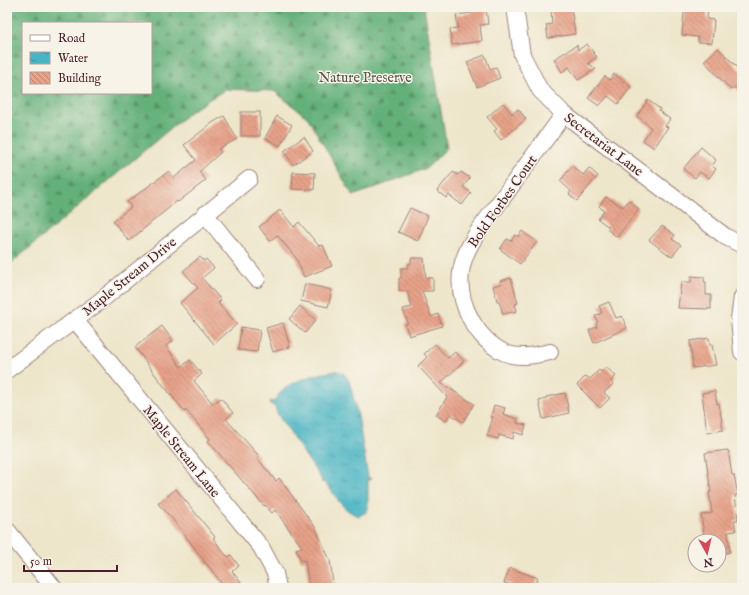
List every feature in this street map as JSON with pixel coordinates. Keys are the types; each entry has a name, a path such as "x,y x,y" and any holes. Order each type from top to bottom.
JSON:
{"street":[{"name":"Secretariat Lane","path":"515,7 522,56 540,90 564,114 726,237 742,245"},
{"name":"Bold Forbes Court","path":"550,352 528,357 506,353 487,341 469,318 462,295 461,272 467,249 479,230 564,114"},
{"name":"Maple Stream Drive","path":"7,370 75,320 248,179"},
{"path":"205,214 257,279"},
{"path":"742,297 740,319 742,352"},
{"name":"Maple Stream Lane","path":"75,320 261,547 275,573 278,588"},
{"path":"7,530 54,588"}],"green space":[{"name":"Nature Preserve","path":"7,7 424,7 447,148 427,168 353,196 308,118 274,91 226,89 191,111 7,267"}],"water":[{"path":"337,371 343,373 349,380 358,416 368,477 371,479 368,480 368,509 359,516 352,513 342,505 328,487 321,482 322,480 278,415 275,407 269,403 270,401 274,402 285,389 301,380 319,374"}],"building":[{"path":"571,7 575,34 548,38 546,25 552,24 551,10"},
{"path":"688,7 708,7 707,19 714,20 712,43 698,42 698,37 682,35 684,12 687,12"},
{"path":"486,8 488,24 480,25 482,41 452,45 450,29 458,28 456,15 472,13 472,10"},
{"path":"587,44 597,57 588,63 596,69 578,80 569,67 562,72 554,59 577,45 578,50"},
{"path":"718,48 742,72 742,94 735,87 731,90 704,61"},
{"path":"485,55 490,69 496,67 500,78 477,87 467,62"},
{"path":"614,74 631,87 618,104 608,96 599,106 588,98 605,76 610,80"},
{"path":"648,100 670,119 665,126 668,127 654,148 643,140 651,128 637,116"},
{"path":"503,103 512,114 518,109 526,119 501,140 494,131 497,129 487,117"},
{"path":"241,112 260,112 260,136 241,136"},
{"path":"224,116 237,139 218,149 221,152 199,172 206,180 178,202 177,201 129,241 113,221 131,207 127,202 169,171 174,178 196,160 184,145 212,123"},
{"path":"277,116 292,125 280,146 265,138"},
{"path":"304,137 313,151 293,165 284,151"},
{"path":"701,147 716,160 712,166 716,169 709,178 700,172 695,178 683,169"},
{"path":"572,166 583,175 589,168 598,176 577,201 569,194 571,191 560,181"},
{"path":"293,172 315,173 314,190 292,189"},
{"path":"453,172 458,175 461,172 470,178 463,187 471,193 462,205 449,195 446,198 437,191"},
{"path":"606,197 623,207 629,200 639,209 617,237 607,229 609,227 598,219 604,211 599,206"},
{"path":"410,208 428,216 418,241 398,232"},
{"path":"280,210 294,227 299,222 319,246 323,245 332,266 304,277 296,258 277,235 270,241 259,227"},
{"path":"662,226 675,235 672,239 681,245 672,257 649,240"},
{"path":"522,231 537,242 520,264 500,249 507,239 511,241 515,235 518,237"},
{"path":"200,257 204,261 206,259 214,268 202,278 221,300 218,303 237,324 214,344 180,303 198,288 183,271"},
{"path":"411,258 424,258 426,278 433,278 433,291 422,291 431,317 438,314 442,326 409,336 405,324 408,323 403,309 412,307 407,291 399,291 399,278 401,278 401,268 408,268 408,264 411,264"},
{"path":"691,276 704,277 704,282 706,282 706,295 711,295 711,309 678,308 681,282 691,282"},
{"path":"511,278 518,303 515,304 517,311 503,314 499,301 497,301 493,286 501,284 500,281"},
{"path":"305,284 332,290 328,307 301,301"},
{"path":"609,302 616,318 622,316 627,328 594,343 589,330 597,327 596,324 598,322 595,316 602,313 599,306"},
{"path":"300,306 316,320 305,333 289,319"},
{"path":"283,323 290,347 273,352 266,328"},
{"path":"162,326 173,341 166,346 181,367 190,360 202,374 194,381 213,404 221,398 233,413 226,419 259,456 257,458 276,481 279,478 315,527 330,560 333,584 309,587 305,560 301,561 296,549 302,547 275,510 272,513 265,505 264,506 208,441 210,439 186,410 185,412 135,347"},
{"path":"241,327 260,330 257,352 238,350"},
{"path":"709,338 716,365 693,368 690,341"},
{"path":"435,344 448,358 455,352 464,361 441,383 474,404 463,422 450,414 446,421 436,415 447,397 418,366 427,357 424,354"},
{"path":"606,367 616,376 611,381 613,384 604,393 610,398 600,408 577,385 586,376 590,379 599,370 601,372"},
{"path":"715,391 717,404 719,403 723,430 707,433 702,393"},
{"path":"565,393 569,413 543,419 539,401 546,399 546,397"},
{"path":"494,405 505,408 503,414 518,419 517,423 526,425 523,435 514,432 513,439 499,435 498,439 487,436 493,417 491,417"},
{"path":"728,450 732,475 734,475 738,495 735,495 738,520 734,520 736,531 728,532 730,552 727,553 727,533 704,533 701,515 712,513 709,492 711,492 705,453"},
{"path":"176,489 215,537 213,538 225,554 229,557 231,555 239,566 232,571 245,588 225,588 171,517 158,504"},
{"path":"510,568 538,578 534,588 511,588 512,585 504,583"}]}
